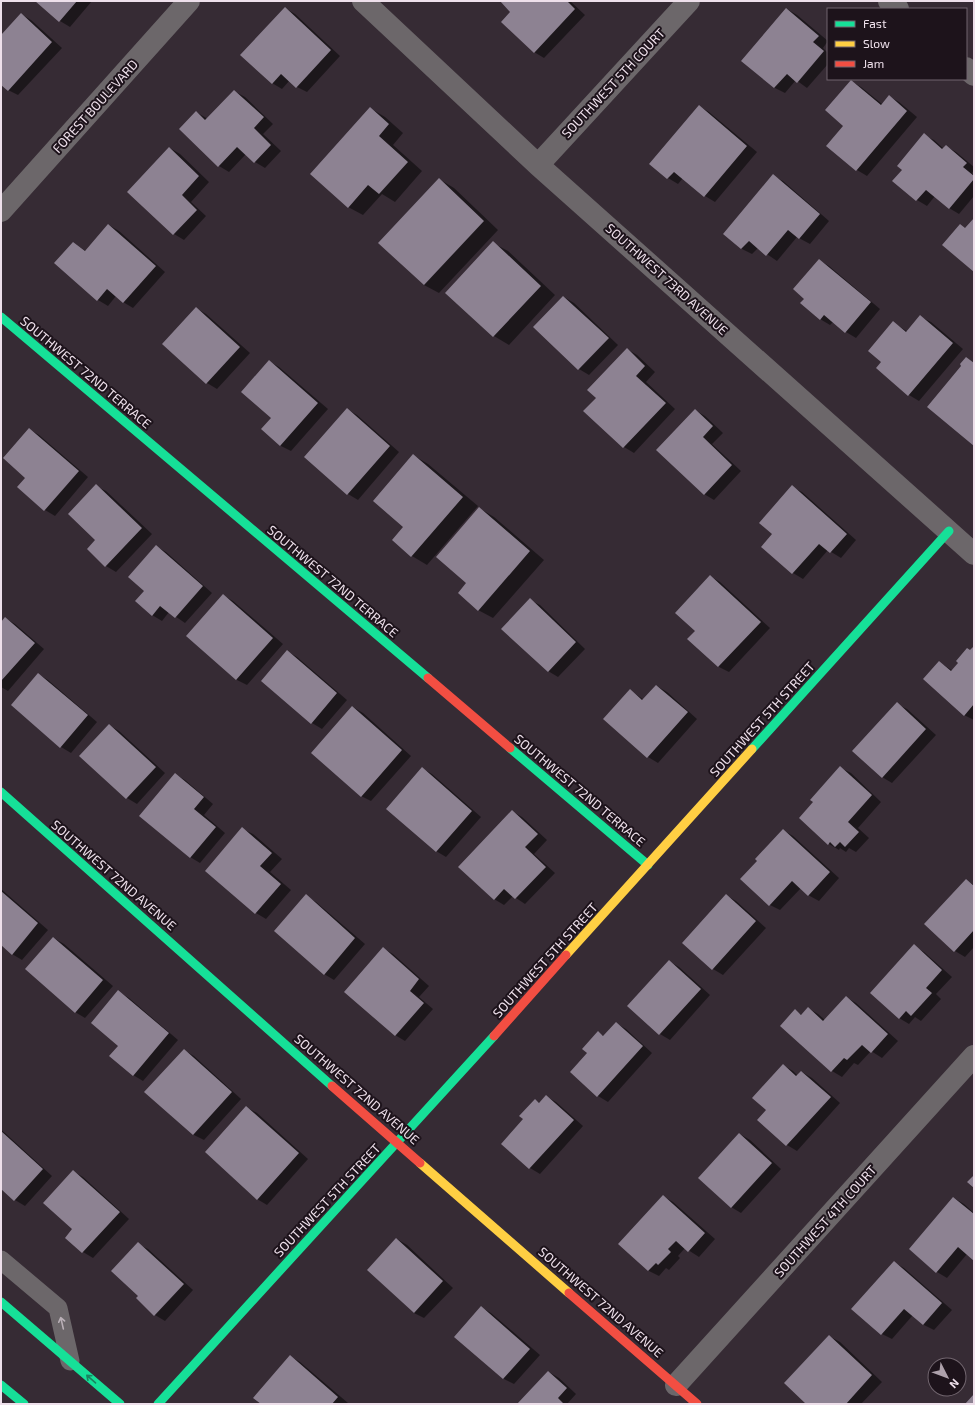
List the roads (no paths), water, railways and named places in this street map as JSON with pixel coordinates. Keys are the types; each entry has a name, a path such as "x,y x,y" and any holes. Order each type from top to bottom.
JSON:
{"street":[{"name":"FOREST BOULEVARD","path":"1,211 189,1"},
{"name":"SOUTHWEST 73RD AVENUE","path":"363,1 538,165 974,554"},
{"name":"SOUTHWEST 5TH COURT","path":"538,165 688,1"},
{"path":"889,1 897,8"},
{"name":"SOUTHWEST 72ND TERRACE","path":"1,317 648,865"},
{"name":"SOUTHWEST 5TH STREET","path":"158,1404 648,865 949,531"},
{"name":"SOUTHWEST 72ND AVENUE","path":"1,792 397,1142 697,1404"},
{"name":"SOUTHWEST 4TH COURT","path":"676,1385 974,1056"},
{"path":"1,1302 120,1404"},
{"path":"1,1385 24,1404"}],"lane":[{"path":"1,1260 58,1308 70,1361"}]}
